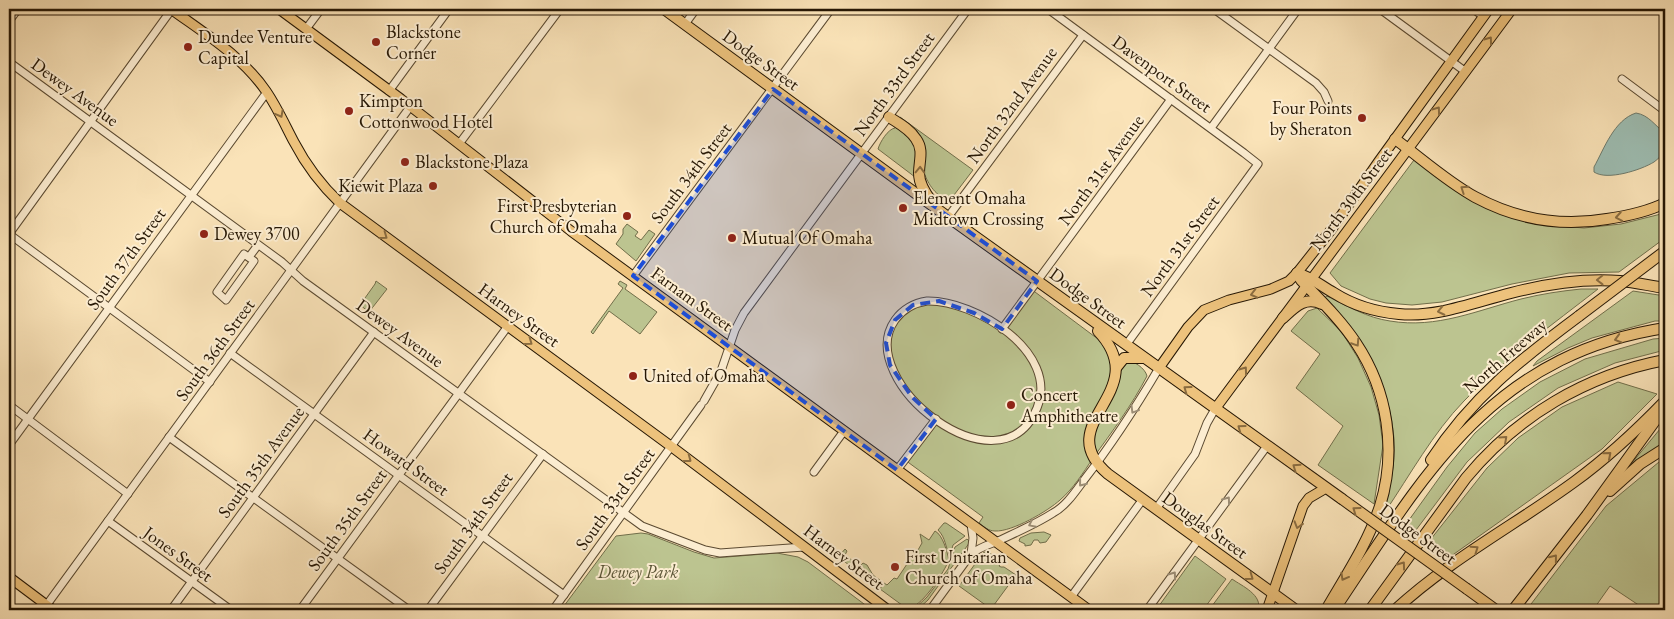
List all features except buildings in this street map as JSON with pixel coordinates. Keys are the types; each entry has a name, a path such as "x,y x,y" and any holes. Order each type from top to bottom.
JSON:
{"highway":[{"name":"Dodge Street","path":"664,9 1079,313 1159,368 1496,610"},
{"path":"889,117 911,133 918,142 921,154 919,174 922,187 944,215"},
{"path":"1395,139 1474,196 1499,208 1530,218 1583,224 1644,212 1665,203"},
{"name":"North Freeway","path":"1398,514 1446,437 1473,404 1511,368 1665,251"},
{"path":"1298,273 1309,282 1348,300 1383,312 1400,314 1422,314 1445,310 1511,293 1570,282 1621,281 1665,288"},
{"path":"1309,282 1325,306 1356,342 1371,369 1382,399 1389,444 1386,478 1379,507 1364,542 1326,610"},
{"path":"1283,318 1300,303 1307,301 1318,302 1325,306"},
{"path":"1079,313 1110,346 1115,358 1116,368 1112,389 1094,420 1090,431 1090,447 1098,463"},
{"path":"1334,610 1398,514 1432,468 1486,410 1516,387 1548,367 1594,346 1634,334 1665,328"},
{"path":"1116,368 1124,358 1144,358"},
{"path":"1370,610 1466,478 1508,435 1545,407 1585,385 1615,373 1665,360"},
{"path":"1395,610 1431,580 1574,482 1620,445 1665,401"},
{"path":"1513,610 1587,515 1665,407"},
{"path":"1587,515 1625,476 1665,448"},
{"name":"Douglas Street","path":"1098,463 1108,474 1293,608"},
{"path":"1467,589 1474,597 1479,610"},
{"path":"1522,610 1525,596"}],"main road":[{"name":"Harney Street","path":"172,9 238,60 253,74 267,92 304,159 325,188 340,203 671,446 888,610"},
{"name":"Farnam Street","path":"279,9 389,90 571,231 1089,610"},
{"name":"North 30th Street","path":"1215,409 1512,9"},
{"name":"North 30th Street","path":"1159,368 1188,327 1204,310 1223,302 1277,287 1289,281 1298,273 1486,13"},
{"path":"1267,610 1303,506 1309,498 1326,488"},
{"path":"9,578 48,609"}],"street":[{"path":"9,21 18,9"},
{"path":"172,9 9,234 210,382"},
{"path":"306,29 321,9"},
{"path":"389,90 449,9"},
{"path":"459,144 560,9"},
{"path":"685,24 696,9"},
{"name":"South 34th Street","path":"633,276 831,9"},
{"name":"North 33rd Street","path":"861,154 968,9"},
{"name":"Davenport Street","path":"1048,9 1258,164"},
{"path":"1214,9 1316,83 1322,88 1328,100"},
{"path":"1211,128 1298,9"},
{"path":"1380,9 1466,72"},
{"path":"1473,9 1486,13"},
{"name":"North 32nd Avenue","path":"944,215 1083,35"},
{"name":"Dewey Avenue","path":"9,62 258,245 303,281 648,529 712,552 725,553 804,547"},
{"path":"1622,79 1665,110"},
{"name":"South 37th Street","path":"9,444 267,92"},
{"name":"North 31st Avenue","path":"1002,329 1171,99"},
{"name":"South 36th Street","path":"48,609 108,521 410,106"},
{"name":"South 33rd Street","path":"553,610 718,379 737,326 744,313 861,154"},
{"name":"North 31st Street","path":"1126,346 1258,164"},
{"path":"249,257 258,245"},
{"path":"244,254 249,257 254,261 226,300 216,292 244,254"},
{"path":"927,301 939,301 966,309 991,321 1002,329 1028,353 1039,374 1041,389 1036,411 1030,421 1020,430 1009,436 986,441 962,435 936,419 912,398 898,380 890,365 886,343 889,330 905,309 913,305 927,301"},
{"name":"South 35th Street","path":"300,610 508,326"},
{"name":"South 35th Avenue","path":"171,610 374,332"},
{"name":"Howard Street","path":"230,353 564,595"},
{"path":"930,610 971,554 983,546 996,542 1058,510 1070,498 1098,463 1159,368"},
{"path":"9,405 128,494"},
{"path":"1156,509 1200,446 1215,409"},
{"path":"897,470 936,419"},
{"path":"815,470 844,431"},
{"path":"169,438 409,610"},
{"path":"1147,610 1267,446"},
{"name":"South 34th Street","path":"428,610 542,454"},
{"path":"1071,597 1143,499"},
{"name":"Jones Street","path":"108,521 231,610"},
{"path":"971,524 973,538 971,554"}],"highlighted area":[{"path":"773,89 1037,281 1002,329 974,313 939,301 913,305 895,320 886,343 890,365 912,397 936,419 897,470 633,276"}],"green space":[{"path":"900,117 973,170 951,199 939,195 929,184 925,175 922,175 924,154 899,119"},
{"path":"896,125 916,142 915,177 878,149 885,136"},
{"path":"1414,160 1481,205 1535,224 1584,228 1621,224 1665,213 1665,238 1619,272 1569,273 1512,284 1442,302 1412,305 1386,303 1370,299 1341,286 1330,273"},
{"path":"627,224 638,232 635,236 641,240 649,230 655,234 636,261 616,244"},
{"path":"376,281 387,289 369,312 360,305"},
{"path":"620,281 627,285 625,289 657,312 640,334 609,311 593,334 591,332 623,288 618,284"},
{"path":"1031,289 1126,360 1139,365 1147,376 1122,418 1065,496 1047,510 1020,525 993,531 979,523 983,517 905,460 935,419 917,403 887,356 892,324 916,304 951,304 1002,329"},
{"path":"1581,289 1598,289 1512,357 1464,401 1432,440 1385,512 1382,511 1390,485 1394,457 1394,439 1387,400 1372,362 1362,345 1351,328 1324,298 1327,296 1374,317 1407,323 1457,317 1521,299"},
{"path":"1633,291 1665,296 1665,321 1655,321 1592,338 1533,366 1537,361"},
{"path":"1317,308 1341,331 1358,358 1371,387 1379,415 1383,445 1374,504 1318,465 1343,426 1296,388 1320,354 1291,331 1308,311"},
{"path":"1665,338 1665,350 1615,363 1558,388 1509,422 1467,462 1413,534 1404,527 1447,467 1475,433 1502,409 1540,382 1585,359 1653,339"},
{"path":"1618,382 1657,394 1602,449 1447,559 1427,544 1487,468 1518,438 1562,407"},
{"path":"1665,423 1665,442 1631,464"},
{"path":"1665,457 1665,610 1646,610 1610,586 1593,610 1531,610 1528,608 1606,506"},
{"path":"944,523 965,536 953,545 950,556 943,536 938,530"},
{"path":"935,531 946,548 949,560 939,578 924,598 914,606 906,608 880,589 884,583 887,585 894,578 897,579 909,561 907,559 918,550 922,543 920,534 929,540"},
{"path":"1044,532 1051,535 1046,542 1040,543 1038,540 1034,540 1031,545 1025,546 1025,544 1019,541 1020,538 1031,533"},
{"name":"Dewey Park","path":"641,533 714,558 777,553 798,557 808,562 872,610 561,610 616,536"},
{"path":"967,539 970,542 928,600 917,610 913,610 927,597 948,569 955,547"},
{"path":"845,549 847,551 845,555 860,566 863,563 867,565 873,575 881,581 877,586 841,559 840,555"},
{"path":"987,551 1002,562 999,566 1016,575 991,609 959,586 983,553"},
{"path":"1195,556 1226,579 1203,610 1156,610"},
{"path":"1232,579 1255,595 1259,605 1258,610 1209,610"}],"water":[{"path":"1636,113 1648,118 1665,133 1665,151 1654,162 1633,171 1615,175 1594,172 1594,167 1610,136 1622,122"}],"place":[{"name":"Blackstone Corner","path":"376,42"},
{"name":"Dundee Venture Capital","path":"188,47"},
{"name":"Kimpton Cottonwood Hotel","path":"349,111"},
{"name":"Four Points by Sheraton","path":"1362,118"},
{"name":"Blackstone Plaza","path":"405,162"},
{"name":"Kiewit Plaza","path":"433,186"},
{"name":"Element Omaha Midtown Crossing","path":"903,208"},
{"name":"First Presbyterian Church of Omaha","path":"627,216"},
{"name":"Dewey 3700","path":"204,234"},
{"name":"Mutual Of Omaha","path":"732,238"},
{"name":"United of Omaha","path":"633,376"},
{"name":"Concert Amphitheatre","path":"1011,405"},
{"name":"First Unitarian Church of Omaha","path":"895,567"}]}
